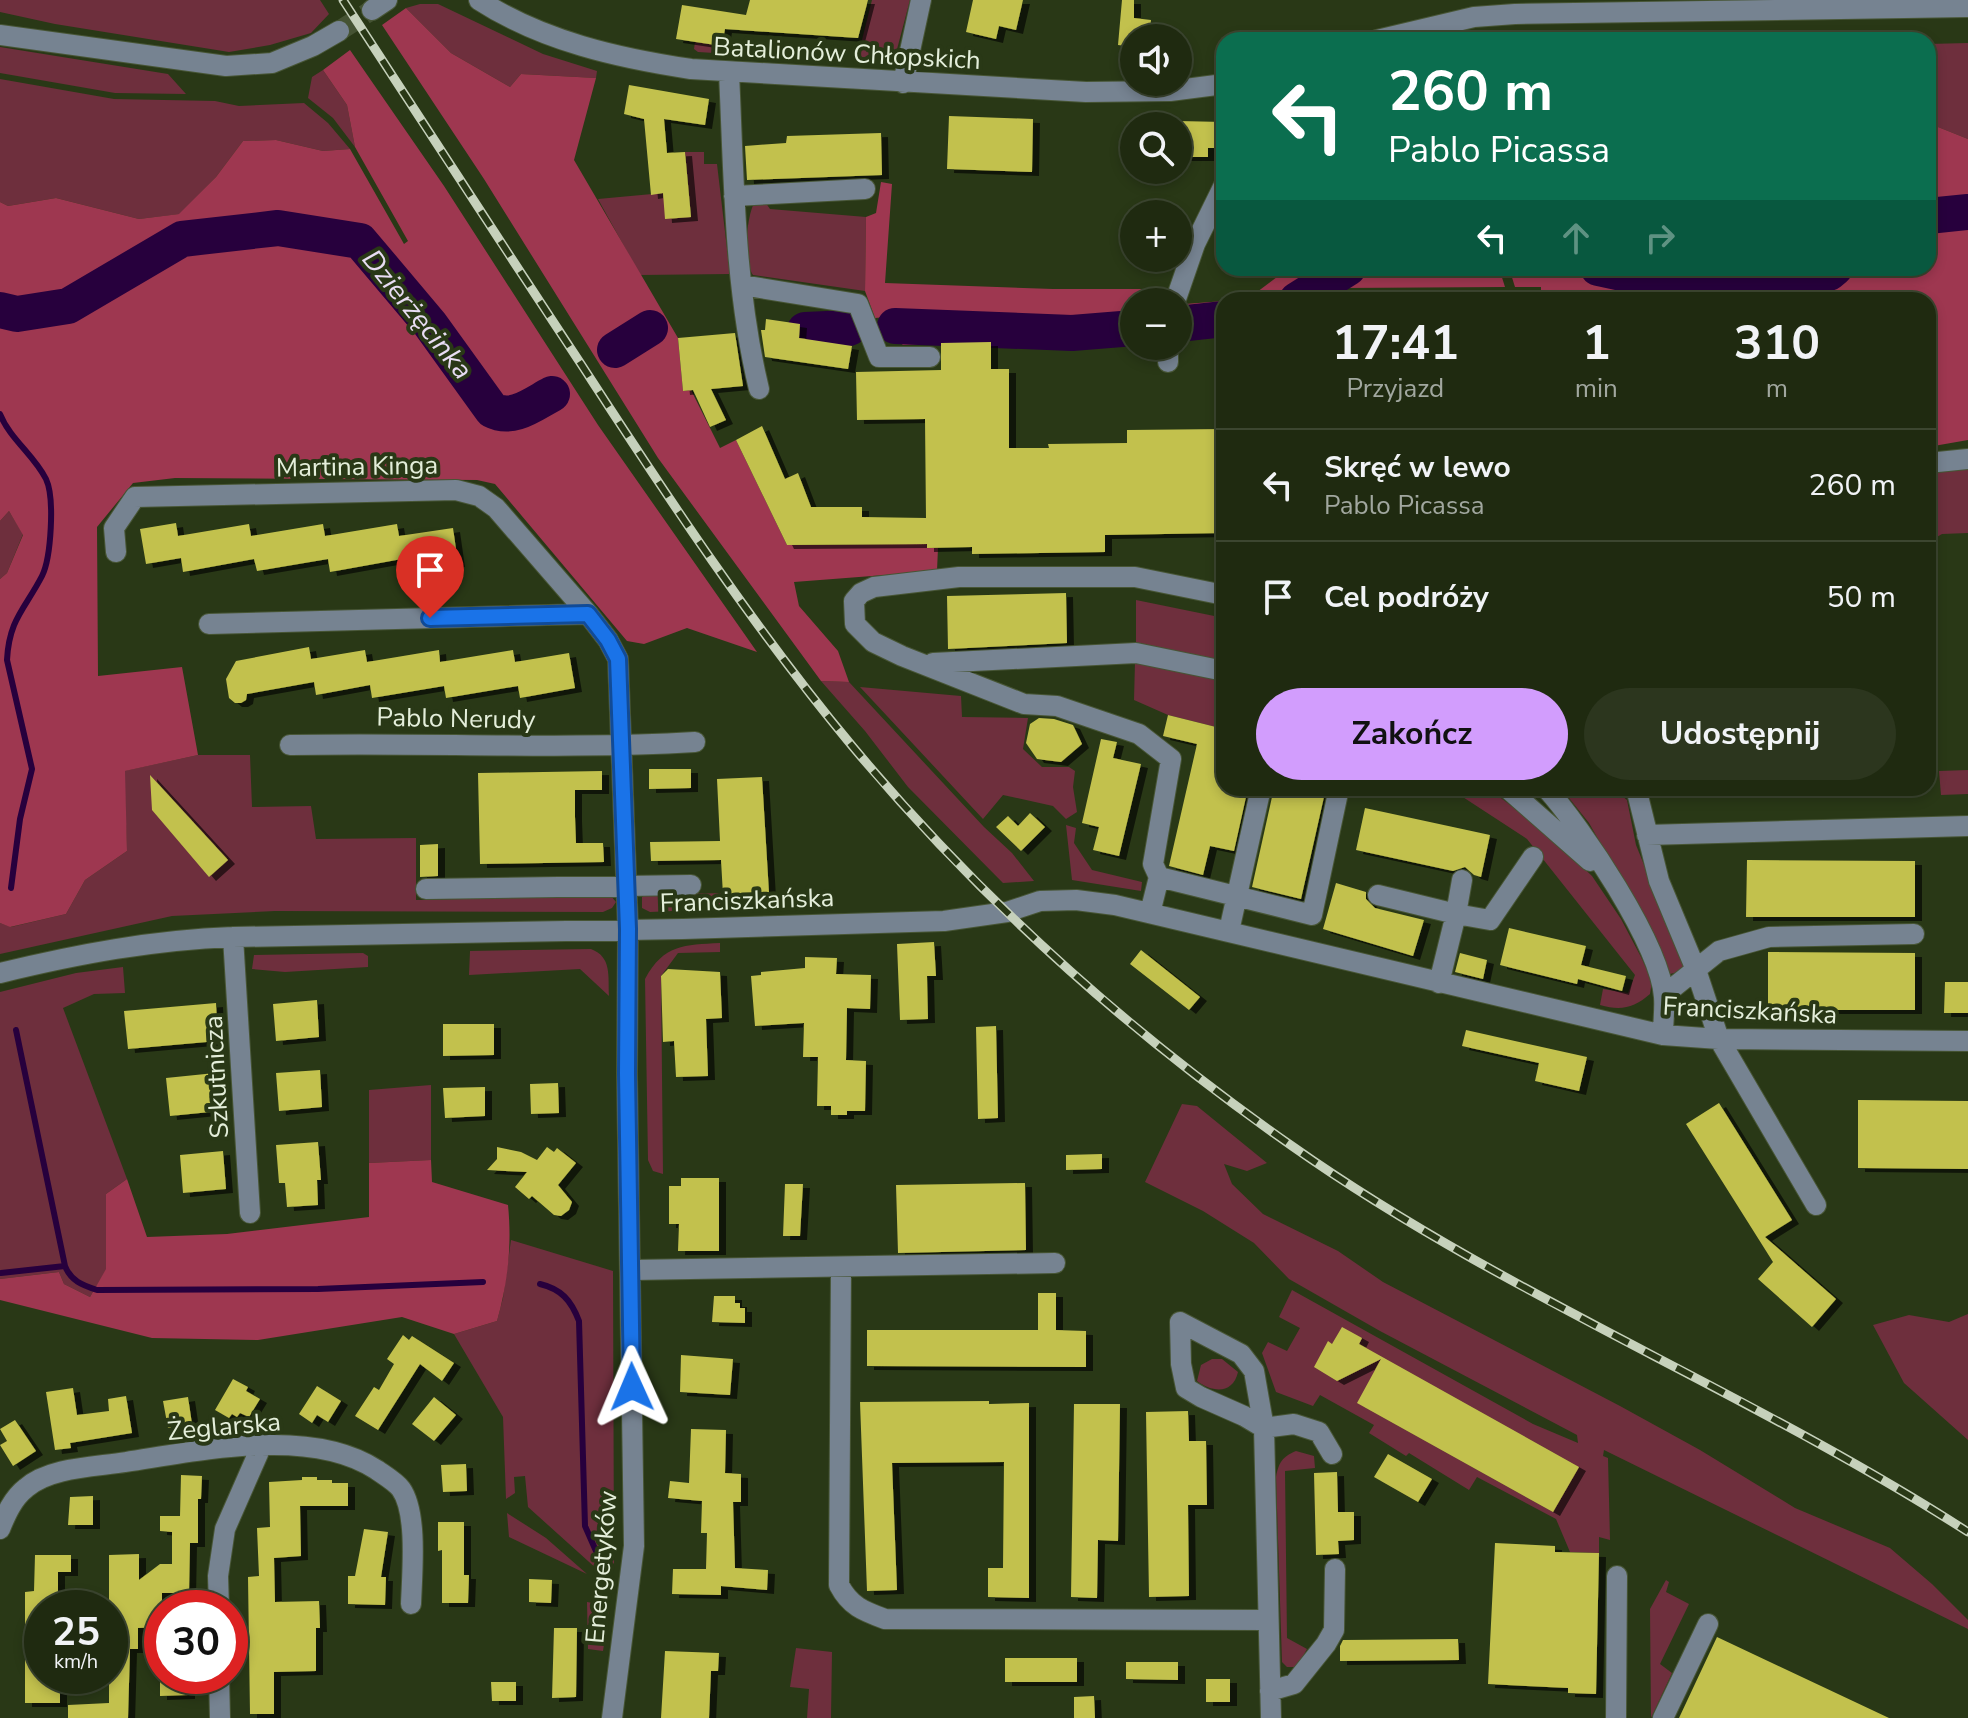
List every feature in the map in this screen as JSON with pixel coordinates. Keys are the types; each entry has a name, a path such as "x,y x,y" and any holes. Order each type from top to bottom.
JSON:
{"street":[{"name":"Batalionów Chłopskich","path":"479,0 537,29 631,60 729,73 1131,93 1216,85"},
{"path":"903,83 921,0"},
{"path":"1411,32 1474,17 1515,14 1968,7"},
{"path":"0,35 226,66 272,63 339,31"},
{"path":"729,73 734,196 742,285 749,349 759,389"},
{"path":"734,196 865,189"},
{"path":"1180,288 1195,244 1216,201"},
{"path":"742,285 858,304 879,357 930,357"},
{"path":"1936,462 1968,459"},
{"name":"Martina Kinga","path":"116,552 114,528 135,497 456,490 479,496 496,508 588,614"},
{"path":"1150,913 1159,877 1153,864 1171,759 1139,734 1057,706 1024,704 873,642 855,624 854,601 861,593 874,587 959,577 1135,577 1216,593"},
{"path":"209,624 588,614"},
{"name":"Energetyków","path":"588,614 618,659 628,929 627,1074 634,1546 612,1718"},
{"path":"925,663 1136,653 1216,669"},
{"name":"Pablo Nerudy","path":"290,745 621,746 695,742"},
{"path":"1229,931 1259,796"},
{"path":"1303,949 1337,796"},
{"path":"1516,796 1603,874 1628,907"},
{"path":"1553,796 1569,814 1628,907 1652,957 1664,995 1663,1035"},
{"path":"1638,796 1659,881 1696,970 1719,1039 1816,1205"},
{"path":"1647,835 1968,826"},
{"path":"1378,895 1490,920 1533,857"},
{"path":"1159,877 1312,915"},
{"path":"1439,983 1462,880"},
{"path":"426,889 691,885"},
{"name":"Franciszkańska","path":"0,973 107,949 164,941 944,921 1007,912 1040,901 1076,900 1115,905 1229,931 1663,1035 1719,1039 1968,1041"},
{"path":"1664,995 1719,951 1769,937 1914,934"},
{"name":"Szkutnicza","path":"233,937 250,1213"},
{"path":"632,1270 1055,1263"},
{"path":"841,1268 839,1585 847,1601 861,1611 885,1619 1268,1620"},
{"path":"1271,1718 1264,1428 1254,1371 1241,1354 1180,1322 1181,1364 1186,1388 1264,1428 1294,1424 1319,1432 1332,1454"},
{"name":"Żeglarska","path":"0,1529 8,1509 26,1487 56,1474 216,1449 287,1445 339,1453 370,1466 401,1489 408,1508 412,1541 411,1604"},
{"path":"218,1590 225,1529 261,1447"},
{"path":"1270,1691 1294,1684 1334,1630 1335,1569"},
{"path":"1616,1718 1617,1576"},
{"path":"1663,1718 1708,1624"},
{"path":"219,1694 220,1718"}],"shaded area":[{"path":"0,0 320,0 329,14 311,33 270,45 229,52 0,12"},
{"path":"872,0 910,0 896,53 875,63 857,60"},
{"path":"438,4 543,54 597,71 596,78 521,74 510,87 451,53 406,8"},
{"path":"406,8 451,53 510,87 521,74 596,78 574,160 678,338 683,391 691,390 720,448 736,440 787,545 927,544 927,548 938,548 937,571 794,582 799,606 838,651 849,682 821,681 658,458 484,179 382,25"},
{"path":"725,33 732,45 778,49 781,57 698,52 694,49 695,42 722,46"},
{"path":"1968,43 1968,139 1936,126 1936,44"},
{"path":"0,47 168,74 186,94 115,93 0,73"},
{"path":"350,50 444,186 598,425 757,652 687,628 644,644 627,641 495,484 477,480 175,478 133,483 97,527 98,676 182,667 198,755 125,771 127,851 85,880 66,914 10,927 0,923 0,579 7,573 23,535 9,511 0,521 0,202 8,206 56,198 139,219 179,214 216,177 243,141 276,140 323,151 350,149 404,244 408,241 355,147 347,105 323,70"},
{"path":"323,70 347,105 355,147 333,118 308,98 312,77"},
{"path":"0,79 114,99 215,101 239,106 304,103 328,123 350,149 323,151 276,140 243,141 216,177 180,214 139,219 56,198 8,206 0,202"},
{"path":"1936,126 1968,139 1968,440 1936,446 1936,292 1541,292 1541,287 1515,287 1512,276 1936,276"},
{"path":"685,152 704,152 704,164 717,164 730,274 640,275 598,199 663,193 691,216"},
{"path":"881,182 892,184 885,283 1120,289 1120,337 903,345 887,332 887,317 875,318 865,291 866,217 876,213"},
{"path":"763,199 770,209 866,217 865,291 753,275 748,260 748,228 755,201"},
{"path":"1278,276 1502,276 1505,287 1339,288 1334,292 1257,292"},
{"path":"1216,302 1216,331 1192,333 1192,303"},
{"path":"1968,467 1968,533 1942,534 1936,537 1936,470"},
{"path":"9,511 23,534 7,573 0,579 0,521"},
{"path":"1136,600 1216,616 1216,662 1136,648"},
{"path":"1135,662 1216,678 1216,727 1168,715 1134,700"},
{"path":"821,681 849,682 1012,853 1034,881 1003,883 908,787"},
{"path":"860,687 961,696 962,717 1028,718 1023,749 1042,767 1069,767 1075,771 1073,787 1077,812 1066,819 1053,806 1003,795 983,819"},
{"path":"198,755 250,755 252,807 311,806 316,839 416,838 416,900 611,896 616,902 603,912 275,911 172,916 0,954 0,923 11,927 66,914 85,880 127,851 124,771"},
{"path":"1968,770 1968,794 1941,795 1939,771"},
{"path":"1461,796 1498,796 1548,834 1592,876 1621,919 1641,957 1652,981 1650,994 1627,1007 1600,1005 1603,989 1628,993 1635,975 1527,839"},
{"path":"1567,796 1622,796 1627,800 1636,845 1684,964 1682,971 1670,974 1651,932 1589,823"},
{"path":"1066,825 1076,828 1074,843 1092,870 1142,882 1141,891 1072,880"},
{"path":"725,893 726,898 809,894 809,905 650,912 642,908 642,897 645,895"},
{"path":"720,943 720,952 678,953 661,976 663,1174 653,1171 648,1160 645,979 660,959 676,949"},
{"path":"591,949 606,962 609,996 580,969 469,975 470,951"},
{"path":"363,953 368,956 368,967 285,972 252,969 254,955"},
{"path":"123,967 125,993 94,994 63,1008 127,1179 106,1194 106,1270 90,1297 64,1284 59,1272 0,1279 0,992 76,973"},
{"path":"431,1085 431,1160 369,1163 369,1090"},
{"path":"1182,1104 1197,1106 1267,1163 1247,1171 1224,1164 1232,1184 1263,1214 1338,1251 1383,1282 1700,1450 1795,1508 1890,1548 1968,1620 1968,1629 1604,1450 1603,1456 1608,1458 1610,1540 1599,1537 1599,1553 1570,1552 1556,1519 1477,1477 1469,1490 1409,1453 1406,1456 1369,1433 1374,1425 1320,1395 1313,1406 1276,1392 1262,1353 1268,1342 1287,1351 1300,1328 1279,1317 1292,1290 1533,1424 1578,1443 1577,1435 1289,1279 1254,1243 1203,1211 1145,1182"},
{"path":"431,1160 432,1182 508,1205 508,1263 497,1321 454,1334 402,1317 258,1340 152,1338 0,1300 0,1279 59,1272 64,1284 90,1297 106,1269 106,1194 127,1179 147,1237 227,1234 369,1217 369,1163"},
{"path":"511,1240 613,1271 614,1563 606,1572 598,1570 528,1507 525,1476 514,1477 515,1493 506,1499 503,1417 454,1334 497,1321"},
{"path":"1968,1314 1968,1440 1904,1383 1873,1325 1909,1315 1949,1322"},
{"path":"1212,1359 1222,1359 1238,1372 1227,1388 1209,1388 1197,1381 1201,1365"},
{"path":"1296,1451 1314,1456 1315,1468 1285,1471 1287,1638 1307,1649 1297,1667 1287,1667 1282,1662 1276,1477 1282,1461"},
{"path":"507,1513 546,1538 587,1574 509,1537"},
{"path":"1666,1580 1669,1582 1666,1592 1689,1604 1660,1664 1672,1673 1651,1718 1650,1609"},
{"path":"587,1602 610,1606 603,1651 588,1649"},
{"path":"796,1648 832,1652 831,1718 807,1718 809,1689 790,1687"}],"building":[{"path":"750,0 868,0 858,38 725,29 722,46 676,39 682,5 746,15"},
{"path":"973,0 1023,0 1016,30 999,26 996,39 966,32"},
{"path":"1122,0 1134,0 1134,18 1151,20 1151,24 1120,24 1118,45"},
{"path":"629,85 709,99 705,125 664,119 667,153 685,152 691,217 665,219 663,193 651,195 644,119 624,114"},
{"path":"949,116 1033,119 1032,172 947,169"},
{"path":"1192,121 1216,122 1216,148 1208,148 1208,157 1192,157"},
{"path":"881,133 882,175 747,180 745,146 786,143 787,136"},
{"path":"766,319 800,324 799,338 852,346 848,369 765,357 761,330 765,330"},
{"path":"735,333 743,386 711,389 726,420 710,427 693,390 683,391 678,338"},
{"path":"991,342 991,369 1009,369 1009,448 1127,443 1127,430 1216,429 1216,533 1105,535 1105,552 972,554 972,547 927,548 927,544 787,545 736,440 762,426 785,479 798,473 811,507 862,507 862,517 926,518 925,419 857,420 856,372 941,370 941,343"},
{"path":"176,523 178,536 249,524 251,536 323,524 325,536 397,524 399,536 453,528 458,563 404,572 402,559 330,572 328,559 257,571 254,559 183,572 181,558 146,564 140,529"},
{"path":"1066,593 1067,643 948,649 947,596"},
{"path":"309,647 311,659 365,650 367,662 439,650 440,662 513,650 515,662 569,653 575,688 520,698 518,686 446,698 444,686 372,698 370,685 316,695 314,682 247,694 246,700 241,703 229,698 226,679 236,661"},
{"path":"1168,715 1216,727 1216,796 1246,796 1234,851 1210,846 1203,875 1169,866 1197,744 1163,736"},
{"path":"1039,718 1073,725 1082,744 1061,762 1037,759 1026,743 1030,724"},
{"path":"1101,739 1117,742 1113,758 1141,764 1119,856 1093,850 1099,827 1082,823"},
{"path":"649,769 691,769 691,788 649,789"},
{"path":"602,771 602,790 575,790 575,817 576,843 603,843 604,862 480,864 478,773"},
{"path":"150,775 228,860 209,877 152,810"},
{"path":"762,777 769,893 723,895 721,860 651,861 650,842 720,841 717,779"},
{"path":"1272,796 1324,796 1301,899 1252,887"},
{"path":"1365,808 1490,835 1481,877 1465,867 1453,871 1356,850"},
{"path":"1030,813 1045,827 1021,851 996,827 1008,816 1018,826"},
{"path":"438,844 438,876 420,877 420,845"},
{"path":"1747,860 1915,861 1915,917 1746,917"},
{"path":"1336,883 1366,892 1366,899 1375,908 1424,920 1413,956 1323,929"},
{"path":"1509,928 1586,946 1581,965 1626,976 1622,991 1578,979 1577,984 1500,965"},
{"path":"934,942 936,976 927,976 928,1019 900,1020 897,944"},
{"path":"1141,950 1200,997 1189,1010 1130,964"},
{"path":"1768,952 1915,953 1915,1010 1768,1010"},
{"path":"1460,953 1487,960 1483,979 1455,972"},
{"path":"805,957 837,958 836,974 871,975 870,1009 847,1008 846,1060 866,1061 865,1111 831,1115 831,1106 817,1106 818,1057 803,1057 804,1023 755,1026 751,976 761,975 761,972 805,968"},
{"path":"668,969 720,972 722,1018 706,1019 708,1076 676,1077 674,1041 663,1042 661,976"},
{"path":"1945,982 1968,982 1968,1013 1944,1013"},
{"path":"317,1000 319,1037 276,1041 273,1004"},
{"path":"216,1003 218,1041 128,1049 124,1011"},
{"path":"443,1024 494,1024 494,1055 443,1056"},
{"path":"996,1026 998,1118 978,1119 976,1027"},
{"path":"1466,1030 1587,1057 1579,1091 1535,1081 1539,1063 1462,1046"},
{"path":"320,1070 322,1107 279,1111 276,1073"},
{"path":"215,1073 220,1111 170,1116 166,1078"},
{"path":"558,1083 559,1113 531,1114 530,1084"},
{"path":"485,1087 485,1116 445,1118 443,1088"},
{"path":"1858,1100 1968,1101 1968,1169 1858,1168"},
{"path":"1719,1103 1792,1220 1765,1237 1836,1299 1812,1327 1758,1279 1773,1262 1686,1124"},
{"path":"318,1142 321,1180 317,1180 318,1205 287,1207 285,1183 279,1183 276,1145"},
{"path":"497,1147 521,1152 537,1160 547,1147 554,1152 557,1148 576,1163 558,1185 572,1202 569,1210 561,1216 554,1215 532,1196 529,1199 515,1187 527,1172 487,1170 497,1159"},
{"path":"223,1151 226,1189 183,1193 180,1155"},
{"path":"1102,1154 1102,1169 1066,1170 1066,1155"},
{"path":"681,1178 719,1178 719,1251 678,1251 679,1224 669,1224 669,1186 681,1186"},
{"path":"1025,1183 1026,1250 898,1253 896,1185"},
{"path":"785,1184 803,1184 800,1236 783,1236"},
{"path":"1038,1293 1056,1293 1056,1330 1086,1331 1086,1367 867,1366 867,1330 1038,1330"},
{"path":"714,1296 735,1296 735,1303 745,1308 745,1323 712,1322"},
{"path":"1342,1327 1362,1338 1359,1344 1579,1467 1553,1512 1357,1403 1381,1359 1337,1381 1314,1367 1328,1341 1332,1344"},
{"path":"403,1335 409,1340 412,1336 454,1363 442,1381 420,1364 378,1430 355,1416 374,1387 379,1390 394,1364 387,1359"},
{"path":"681,1355 733,1359 730,1395 680,1392"},
{"path":"233,1379 248,1387 246,1391 260,1399 249,1417 240,1413 237,1417 232,1414 229,1418 215,1410"},
{"path":"317,1386 341,1401 328,1422 317,1415 312,1423 299,1414"},
{"path":"73,1388 77,1415 109,1411 108,1399 126,1396 132,1433 70,1443 71,1448 55,1450 46,1392"},
{"path":"188,1397 192,1424 168,1428 163,1401"},
{"path":"434,1397 456,1415 434,1441 412,1424"},
{"path":"989,1401 989,1404 1029,1403 1029,1598 988,1597 988,1568 1003,1568 1004,1462 892,1463 897,1590 867,1591 860,1402"},
{"path":"1074,1404 1120,1404 1118,1541 1098,1540 1097,1598 1071,1597"},
{"path":"1188,1411 1189,1441 1206,1441 1207,1505 1188,1505 1189,1596 1149,1597 1146,1412"},
{"path":"15,1420 36,1451 13,1466 0,1445 7,1441 0,1429"},
{"path":"691,1429 726,1430 725,1473 741,1474 741,1502 733,1502 735,1568 768,1570 767,1590 721,1586 721,1595 672,1594 673,1569 706,1569 707,1533 701,1533 702,1501 668,1498 670,1481 689,1483"},
{"path":"1388,1454 1432,1479 1418,1502 1374,1477"},
{"path":"466,1464 467,1491 443,1492 441,1465"},
{"path":"1337,1472 1338,1512 1354,1512 1354,1540 1338,1541 1339,1554 1316,1555 1314,1473"},
{"path":"181,1475 202,1476 201,1499 198,1499 198,1543 190,1543 189,1590 144,1590 144,1628 138,1628 138,1649 130,1649 128,1718 68,1718 68,1705 109,1703 109,1694 128,1694 128,1590 109,1590 109,1555 139,1554 139,1580 160,1564 172,1564 172,1532 160,1531 160,1516 180,1516"},
{"path":"302,1477 348,1483 348,1506 300,1506 301,1556 274,1558 275,1602 319,1601 316,1671 274,1672 274,1714 250,1714 248,1577 259,1576 257,1528 270,1527 269,1482 302,1480"},
{"path":"93,1496 93,1525 68,1525 70,1497"},
{"path":"438,1522 464,1522 464,1575 469,1575 468,1603 442,1603 442,1550 438,1551"},
{"path":"364,1529 388,1532 381,1577 386,1577 385,1605 348,1604 348,1576 355,1576"},
{"path":"1495,1543 1555,1546 1555,1552 1599,1553 1596,1694 1568,1693 1568,1688 1488,1684"},
{"path":"35,1555 71,1555 71,1572 58,1572 58,1590 34,1590"},
{"path":"529,1579 552,1580 551,1603 529,1602"},
{"path":"554,1628 577,1628 576,1697 552,1698"},
{"path":"1717,1637 1889,1718 1679,1718"},
{"path":"1458,1639 1459,1660 1340,1661 1343,1640"},
{"path":"665,1651 719,1653 718,1671 711,1671 709,1718 661,1718"},
{"path":"1005,1658 1077,1658 1077,1682 1005,1682"},
{"path":"1126,1662 1178,1662 1178,1680 1126,1679"},
{"path":"1206,1679 1230,1679 1230,1702 1206,1702"},
{"path":"491,1682 516,1682 516,1701 492,1701"},
{"path":"25,1694 60,1694 60,1703 25,1703"},
{"path":"160,1694 188,1694 188,1695"},
{"path":"1094,1696 1095,1718 1074,1718 1074,1697"}],"waterway":[{"name":"Dzierżęcinka","path":"1936,215 1968,212"},
{"name":"Dzierżęcinka","path":"0,310 17,314 68,306 182,239 278,228 360,241 430,324 492,410 508,414 552,394"},
{"name":"Dzierżęcinka","path":"1310,292 1335,276"},
{"name":"Dzierżęcinka","path":"1635,276 1710,292"},
{"name":"Dzierżęcinka","path":"1729,292 1813,276"},
{"name":"Dzierżęcinka","path":"1192,322 1216,320"},
{"name":"Dzierżęcinka","path":"895,326 1072,333 1120,329"},
{"name":"Dzierżęcinka","path":"615,350 650,328"},
{"name":"Dzierżęcinka","path":"805,330 849,328"},
{"path":"0,414 46,479 51,513 45,567 14,624 8,646 7,660 32,769 20,819 11,888"},
{"path":"16,1030 65,1266 70,1275 82,1284 97,1290 318,1289 483,1282"},
{"path":"1,1273 65,1266"},
{"path":"540,1284 564,1296 579,1321 585,1526 596,1551"}],"tunnel":[{"path":"339,31 372,10"}],"railway":[{"path":"343,0 645,462 780,655 853,747 952,858 1059,961 1232,1103 1373,1200 1542,1297 1800,1433 1968,1532"}],"route":[{"path":"430,618 588,614 618,659 628,929 632,1387"}]}
